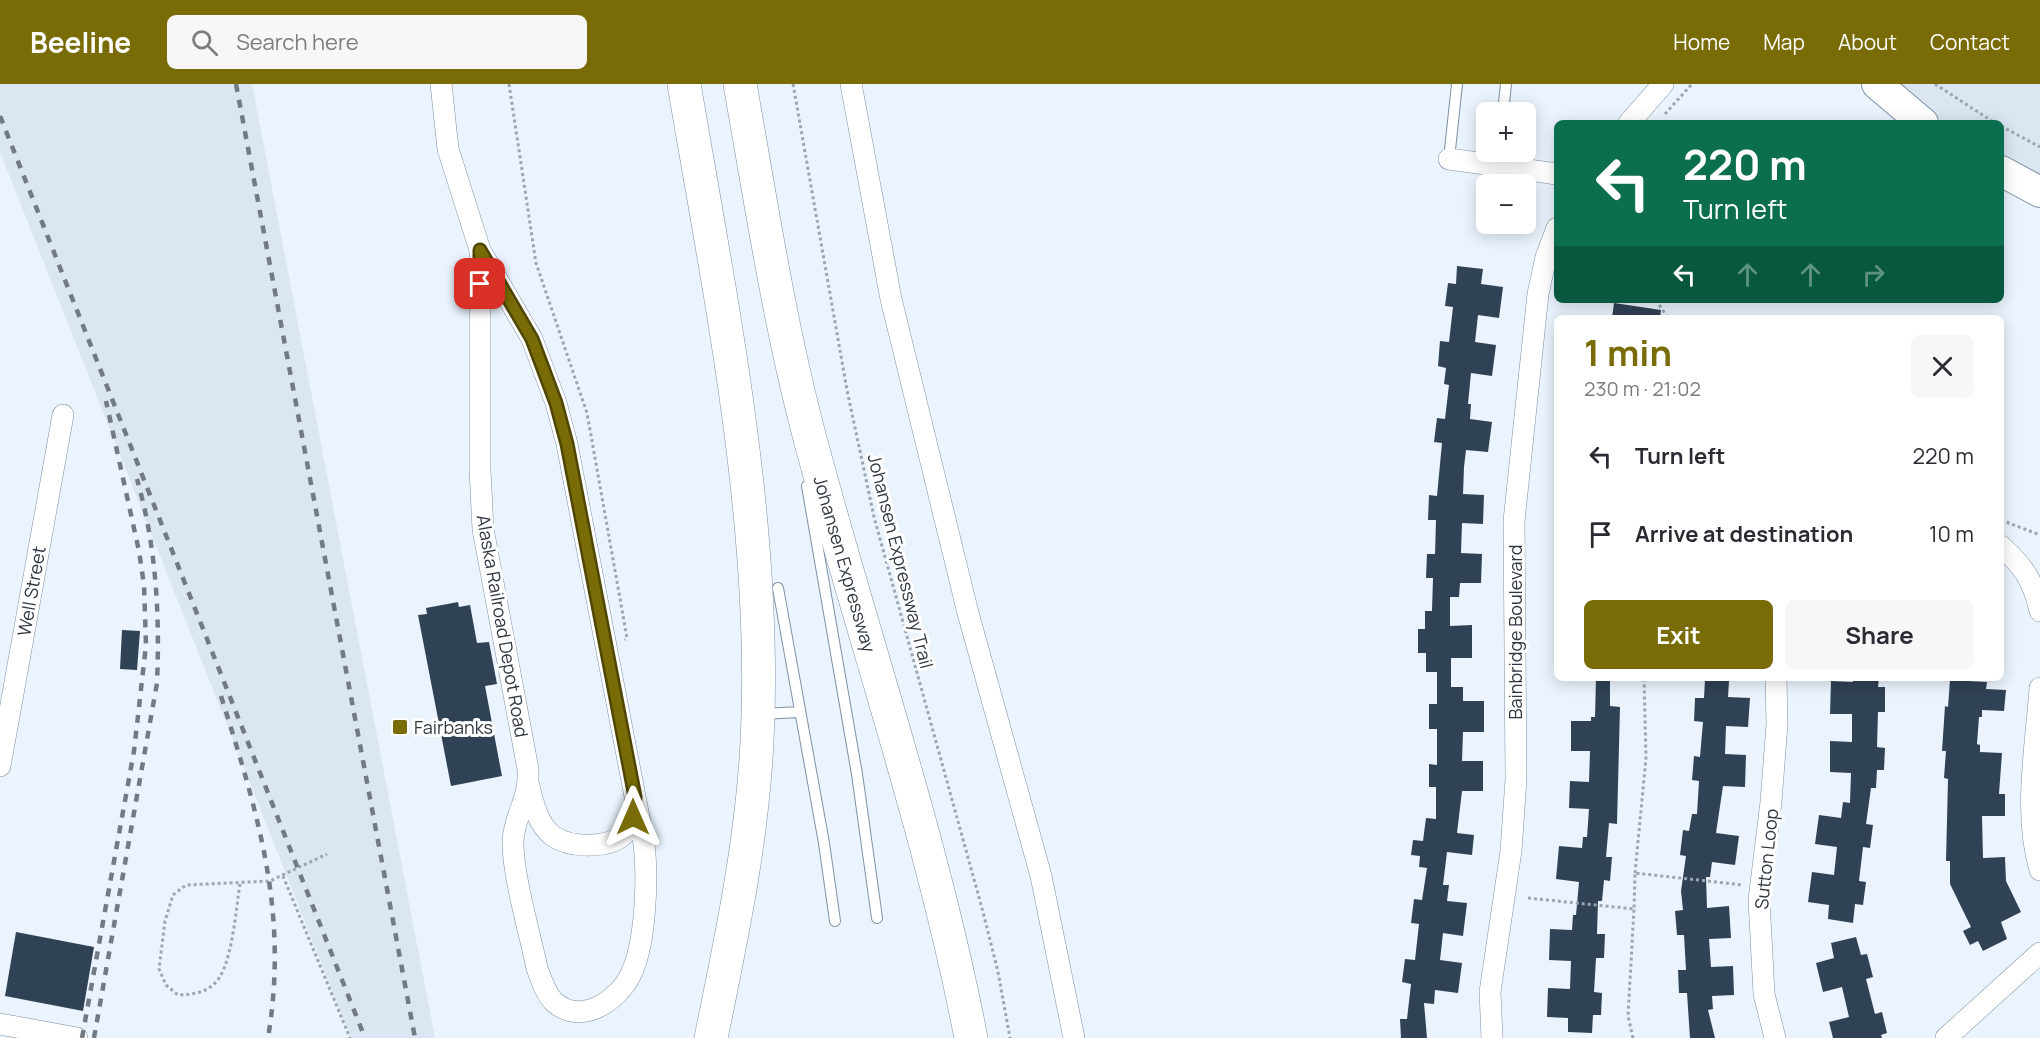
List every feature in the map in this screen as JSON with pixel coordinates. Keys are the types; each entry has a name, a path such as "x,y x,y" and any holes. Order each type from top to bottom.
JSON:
{"highway":[{"path":"684,84 732,375 748,497 759,651 758,714 751,816 740,892 711,1038"},
{"name":"Johansen Expressway","path":"740,84 766,231 814,454 941,903 971,1038"}],"street":[{"name":"Alaska Railroad Depot Road","path":"441,84 448,149 480,250 532,339 556,403 569,455 635,797 646,864 646,891 632,973 610,1001 595,1009 578,1012 565,1009 553,1000 537,968 514,855 517,820 529,786"},
{"path":"851,84 891,299 968,613 1041,876 1074,1038"},
{"path":"1632,120 1663,84"},
{"path":"1877,84 1919,120"},
{"path":"1449,159 1476,159"},
{"path":"1510,162 1554,173"},
{"path":"2004,173 2040,192"},
{"name":"Bainbridge Boulevard","path":"1492,1038 1490,992 1510,851 1516,779 1514,521 1538,294 1546,257 1554,236"},
{"name":"Alaska Railroad Depot Road","path":"480,250 482,511 529,786 544,827 552,836 575,843 605,842 623,835 633,817 635,797"},
{"name":"Well Street","path":"0,766 63,416"},
{"path":"2004,549 2022,566 2035,589 2040,611"},
{"name":"Sutton Loop","path":"1775,1038 1764,994 1760,954 1761,887 1777,724 1776,681"},
{"path":"2040,688 2032,813 2034,849 2040,870"},
{"path":"1946,1038 2040,952"},
{"path":"0,1024 77,1038"}],"lane":[{"path":"1449,159 1457,84"},
{"path":"1504,102 1506,84"},
{"path":"766,231 857,774 878,918"},
{"path":"777,588 835,921"},
{"path":"758,714 800,712"}],"path":[{"path":"509,84 536,263 587,412 627,638 620,642"},
{"name":"Johansen Expressway Trail","path":"793,84 848,390 874,517 983,912 998,972 1010,1038"},
{"path":"1665,114 1692,84"},
{"path":"1935,84 1990,120"},
{"path":"2004,128 2040,147"},
{"path":"2004,521 2040,535"},
{"path":"1633,1038 1629,1017 1635,873 1646,758 1644,681"},
{"path":"240,884 225,965 216,983 200,993 178,995 166,986 159,969 165,921 173,895 186,885 240,884 283,876 327,854"},
{"path":"1635,873 1761,887"},
{"path":"283,876 350,1038"},
{"path":"1528,898 1634,909"}],"shaded area":[{"path":"0,84 252,84 435,1038 351,1038 0,152"},
{"path":"1878,84 2040,84 2040,192 2004,173 2004,120 1920,120"}],"building":[{"path":"1457,266 1483,269 1481,284 1503,287 1499,318 1478,315 1475,342 1496,345 1492,376 1471,373 1468,404 1471,404 1470,419 1492,422 1488,452 1466,450 1464,467 1463,494 1484,495 1483,524 1462,523 1461,553 1482,554 1481,583 1460,583 1459,597 1450,597 1450,626 1472,625 1472,658 1451,658 1451,687 1463,687 1463,701 1484,701 1484,732 1463,732 1462,761 1483,761 1483,791 1462,791 1457,833 1474,835 1472,855 1447,852 1443,885 1449,885 1447,901 1467,903 1463,936 1443,933 1440,960 1462,963 1458,993 1435,990 1434,1004 1424,1003 1427,1038 1401,1038 1400,1019 1407,1019 1411,984 1402,982 1405,959 1415,960 1419,924 1411,923 1414,899 1422,900 1427,868 1419,867 1420,856 1411,855 1413,840 1423,841 1426,818 1436,819 1436,787 1429,787 1429,764 1437,765 1437,729 1429,729 1429,704 1437,704 1437,672 1426,672 1426,653 1418,653 1418,629 1425,629 1425,611 1432,611 1433,578 1426,578 1427,554 1435,554 1436,520 1428,520 1429,495 1437,496 1442,443 1434,442 1437,418 1445,419 1449,385 1444,384 1446,368 1438,366 1440,341 1449,342 1453,307 1445,306 1448,283 1456,284"},
{"path":"1614,303 1661,310 1660,315 1612,315"},
{"path":"458,602 459,607 470,605 477,643 489,642 497,684 485,686 502,776 451,786 418,615 427,614 426,608"},
{"path":"122,630 140,631 137,670 120,669"},
{"path":"1596,681 1610,681 1610,706 1620,707 1617,824 1609,823 1606,857 1612,857 1610,881 1604,880 1602,901 1598,901 1597,934 1605,934 1604,958 1596,958 1594,992 1602,993 1601,1015 1593,1015 1592,1033 1568,1032 1568,1018 1547,1017 1548,988 1570,989 1571,961 1549,960 1550,929 1572,930 1573,915 1576,915 1579,882 1556,879 1559,846 1582,848 1583,837 1587,837 1589,809 1569,808 1570,781 1589,782 1590,751 1571,751 1571,721 1591,721 1591,717 1595,717"},
{"path":"1705,681 1729,681 1728,697 1750,698 1748,727 1726,726 1725,754 1746,755 1745,787 1723,786 1716,833 1739,836 1735,865 1712,862 1710,877 1706,877 1707,908 1729,906 1731,938 1709,939 1711,967 1733,966 1734,995 1712,996 1713,1009 1708,1010 1715,1038 1690,1038 1687,993 1679,993 1678,970 1686,970 1684,935 1677,935 1675,911 1683,910 1681,891 1686,856 1680,855 1683,830 1689,831 1692,814 1697,814 1699,781 1692,780 1694,756 1700,757 1703,722 1694,721 1695,698 1704,698"},
{"path":"1831,681 1879,681 1878,687 1885,687 1885,712 1878,712 1877,747 1885,748 1884,770 1877,770 1876,788 1871,788 1866,824 1873,825 1870,848 1863,847 1859,881 1866,882 1863,905 1855,904 1853,923 1828,919 1829,905 1808,902 1812,872 1834,875 1837,847 1815,844 1819,815 1841,818 1843,802 1850,803 1851,773 1830,772 1830,741 1852,742 1852,714 1830,714"},
{"path":"1950,681 1987,682 1986,689 2006,690 2004,711 1982,710 1982,717 1979,717 1977,744 1980,745 1980,752 2002,753 1999,794 2005,794 2005,816 1982,816 1983,858 2005,857 2006,881 2021,912 2001,922 2007,939 1983,951 1978,941 1970,945 1963,931 1971,927 1950,884 1950,861 1946,861 1948,779 1944,778 1946,751 1942,751 1945,706 1948,707"},
{"path":"16,932 94,947 83,1011 5,996"},
{"path":"1856,937 1861,955 1867,954 1873,977 1866,979 1875,1014 1882,1012 1887,1033 1881,1035 1882,1038 1833,1038 1829,1022 1849,1017 1842,987 1823,992 1816,963 1834,958 1831,943"}],"railway":[{"path":"236,84 415,1038"},
{"path":"0,116 365,1038"},
{"path":"82,1038 134,751 146,645 144,585 139,551 106,401"},
{"path":"94,1038 157,683 158,631 155,580 149,529 137,479"},
{"path":"221,696 258,823 272,906 275,948 274,992 268,1038"}],"place":[{"name":"Fairbanks","path":"400,727"}],"route":[{"path":"480,284 480,250 532,339 556,403 567,444 635,797 633,817"}]}
